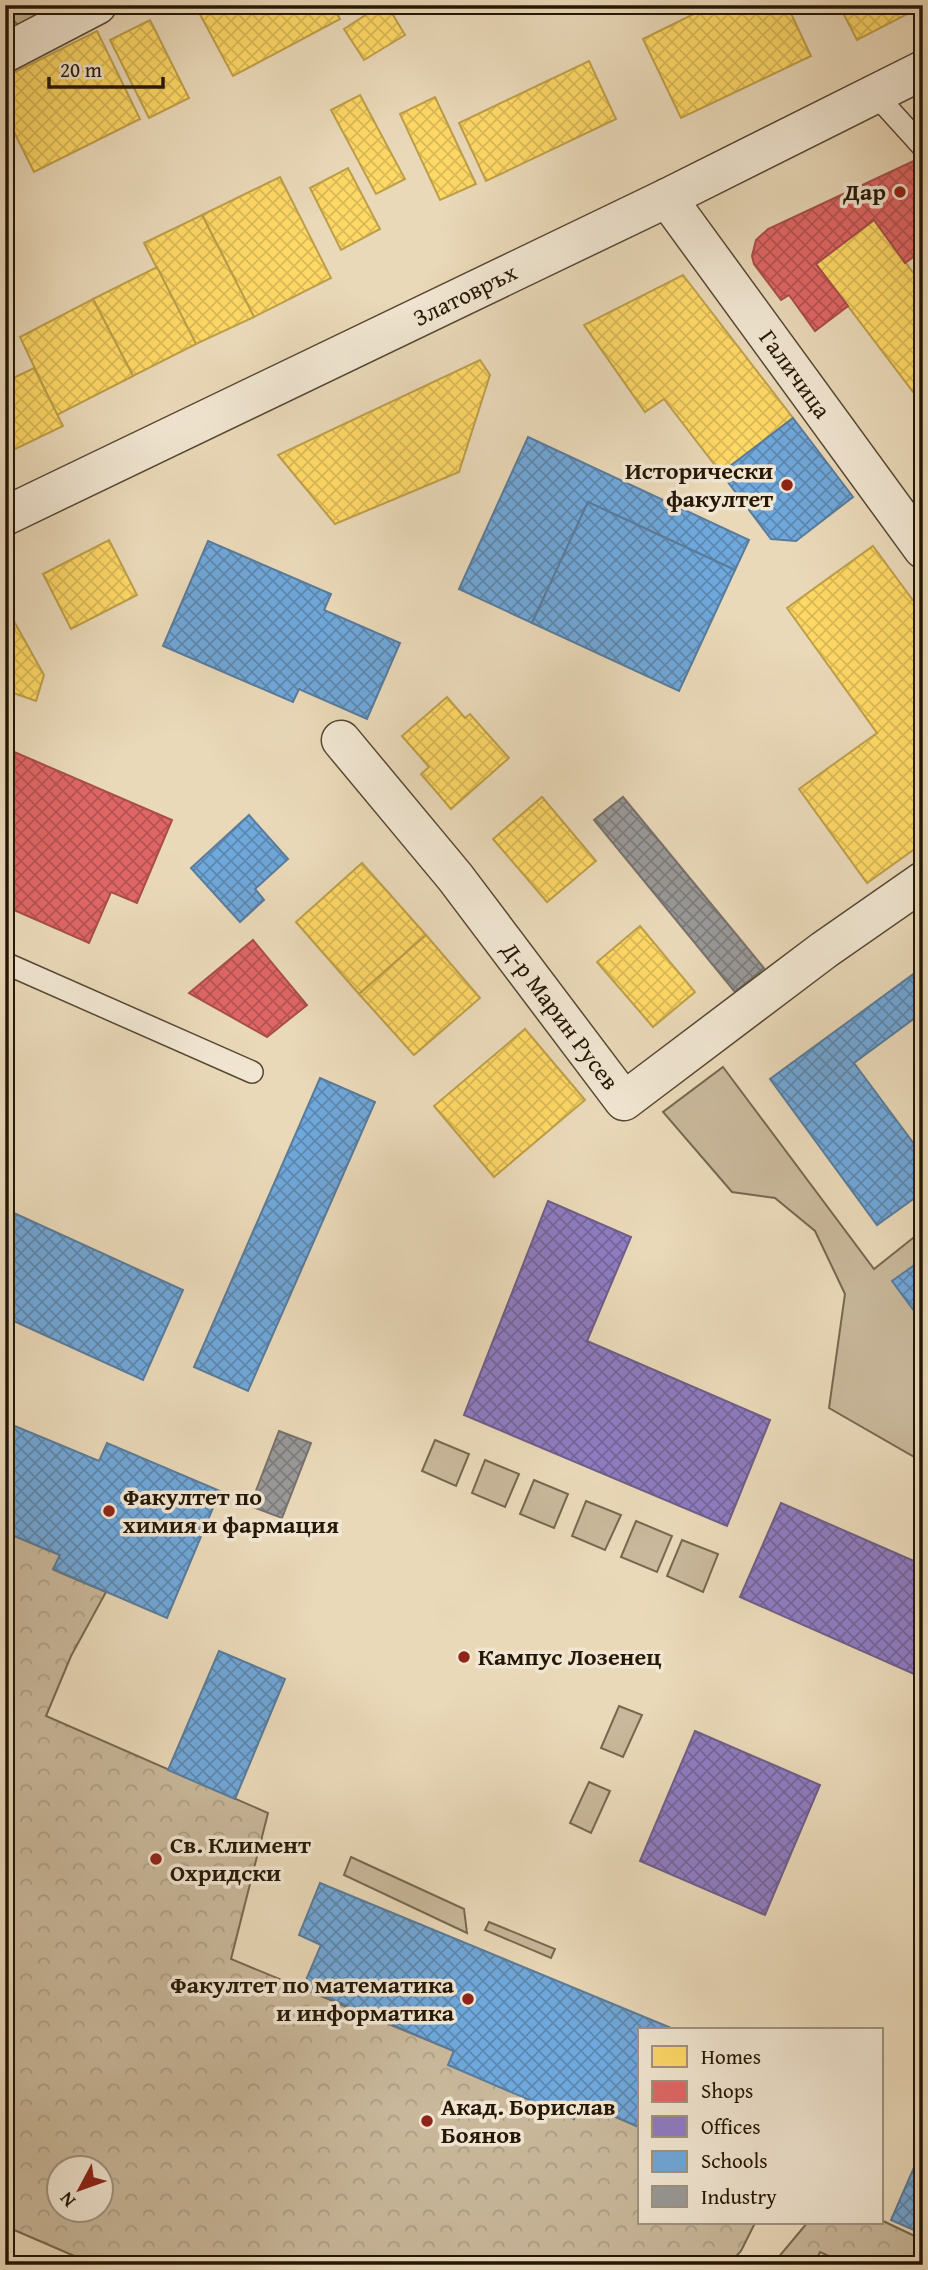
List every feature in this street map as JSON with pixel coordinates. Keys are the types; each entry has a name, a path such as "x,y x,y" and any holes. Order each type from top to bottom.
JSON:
{"street":[{"path":"5,53 97,5"},
{"name":"Златовръх","path":"5,516 667,198 923,70"},
{"name":"Галичица","path":"667,198 923,549"},
{"name":"Д-р Марин Русев","path":"341,740 455,877 624,1101 824,950 923,881"}],"lane":[{"path":"875,94 923,147"},
{"path":"5,964 252,1072"}],"green space":[{"path":"5,5 73,5 24,31 5,12"},
{"path":"723,1067 874,1269 923,1230 923,1462 829,1408 845,1294 815,1231 775,1198 732,1192 663,1112"},
{"path":"435,1440 469,1454 456,1486 422,1471"},
{"path":"485,1460 519,1474 505,1507 472,1493"},
{"path":"534,1480 568,1494 554,1528 520,1514"},
{"path":"586,1501 621,1515 605,1550 572,1536"},
{"path":"636,1521 672,1536 657,1572 621,1557"},
{"path":"5,1532 60,1555 54,1570 106,1592 71,1656 46,1716 268,1813 231,1959 454,2051 449,2065 574,2118 581,2102 638,2127 638,2224 754,2224 741,2251 728,2265 95,2265 5,2226"},
{"path":"682,1540 718,1554 703,1592 667,1576"},
{"path":"619,1706 642,1715 623,1757 601,1748"},
{"path":"589,1782 610,1791 591,1833 570,1823"},
{"path":"351,1857 464,1909 467,1933 344,1875"},
{"path":"489,1922 555,1949 551,1958 485,1930"},
{"path":"883,2221 923,2240 923,2265 849,2265 820,2252 814,2265 772,2265 806,2224 883,2224"}],"building: Homes":[{"path":"195,5 333,5 340,19 233,76"},
{"path":"381,5 387,5 405,35 364,60 344,29"},
{"path":"712,5 787,5 811,56 681,118 643,39"},
{"path":"839,5 923,5 923,6 857,40"},
{"path":"150,20 189,98 149,118 110,40"},
{"path":"97,31 140,119 34,172 5,114 5,77"},
{"path":"589,61 616,119 486,181 459,123"},
{"path":"360,95 405,179 376,194 331,110"},
{"path":"435,97 476,184 440,200 400,114"},
{"path":"348,168 380,229 341,250 310,188"},
{"path":"280,177 331,278 254,317 202,215"},
{"path":"202,215 254,317 196,344 144,243"},
{"path":"874,220 923,286 923,405 816,264"},
{"path":"157,267 196,344 133,376 93,299"},
{"path":"683,275 793,418 721,473 664,399 645,412 584,325"},
{"path":"93,299 133,376 57,415 20,337"},
{"path":"480,360 490,375 459,472 335,524 278,455"},
{"path":"34,368 63,426 5,454 5,382"},
{"path":"109,540 137,595 71,629 43,574"},
{"path":"873,546 923,614 923,843 867,883 799,789 877,733 787,608"},
{"path":"5,605 44,675 36,701 5,690"},
{"path":"447,697 465,718 470,714 509,758 451,809 421,774 429,767 402,736"},
{"path":"542,797 596,861 547,902 493,839"},
{"path":"362,863 426,935 359,994 296,922"},
{"path":"640,926 695,992 653,1027 597,962"},
{"path":"426,935 480,998 414,1055 359,994"},
{"path":"525,1029 585,1100 494,1177 434,1106"}],"building: Shops":[{"path":"920,158 923,162 923,250 905,263 874,220 816,264 848,306 815,331 789,295 781,300 754,264 752,256 756,240 768,229"},
{"path":"5,748 172,820 137,903 111,892 89,943 5,906"},
{"path":"253,940 307,1005 267,1037 189,993"}],"building: Offices":[{"path":"548,1201 631,1237 587,1341 770,1420 727,1526 464,1415"},
{"path":"781,1503 923,1565 923,1678 740,1597"},
{"path":"695,1731 820,1785 765,1915 640,1861"}],"building: Schools":[{"name":"Исторически факултет","path":"793,418 853,497 796,541 771,539 721,473"},
{"path":"528,437 749,540 735,570 588,502 532,623 459,589"},
{"path":"588,502 735,570 679,691 532,623"},
{"path":"208,541 331,594 324,610 400,643 367,719 299,689 293,702 163,646"},
{"path":"249,815 288,859 255,889 264,900 240,922 191,868"},
{"path":"923,967 923,1012 854,1063 923,1156 923,1192 877,1225 770,1079"},
{"path":"320,1078 375,1102 248,1391 194,1367"},
{"path":"5,1209 183,1290 143,1380 5,1317"},
{"path":"923,1259 923,1317 920,1319 892,1281"},
{"name":"Факултет по химия и фармация","path":"5,1422 99,1461 107,1443 220,1491 167,1618 53,1569 60,1555 5,1532"},
{"path":"219,1651 285,1679 235,1799 168,1770"},
{"name":"Факултет по математика и информатика","path":"320,1883 671,2028 638,2028 638,2127 581,2102 574,2119 448,2065 454,2051 303,1987 321,1945 299,1935"},
{"path":"923,2147 923,2234 891,2220"}],"building: Industry":[{"path":"623,797 764,968 735,992 594,820"},
{"path":"279,1431 311,1443 282,1518 250,1506"}],"place":[{"name":"Дар","path":"900,192"},
{"name":"Исторически факултет","path":"787,485"},
{"name":"Факултет по химия и фармация","path":"109,1511"},
{"name":"Кампус Лозенец","path":"464,1657"},
{"name":"Св. Климент Охридски","path":"156,1859"},
{"name":"Факултет по математика и информатика","path":"468,1999"},
{"name":"Акад. Борислав Боянов","path":"427,2121"}]}
